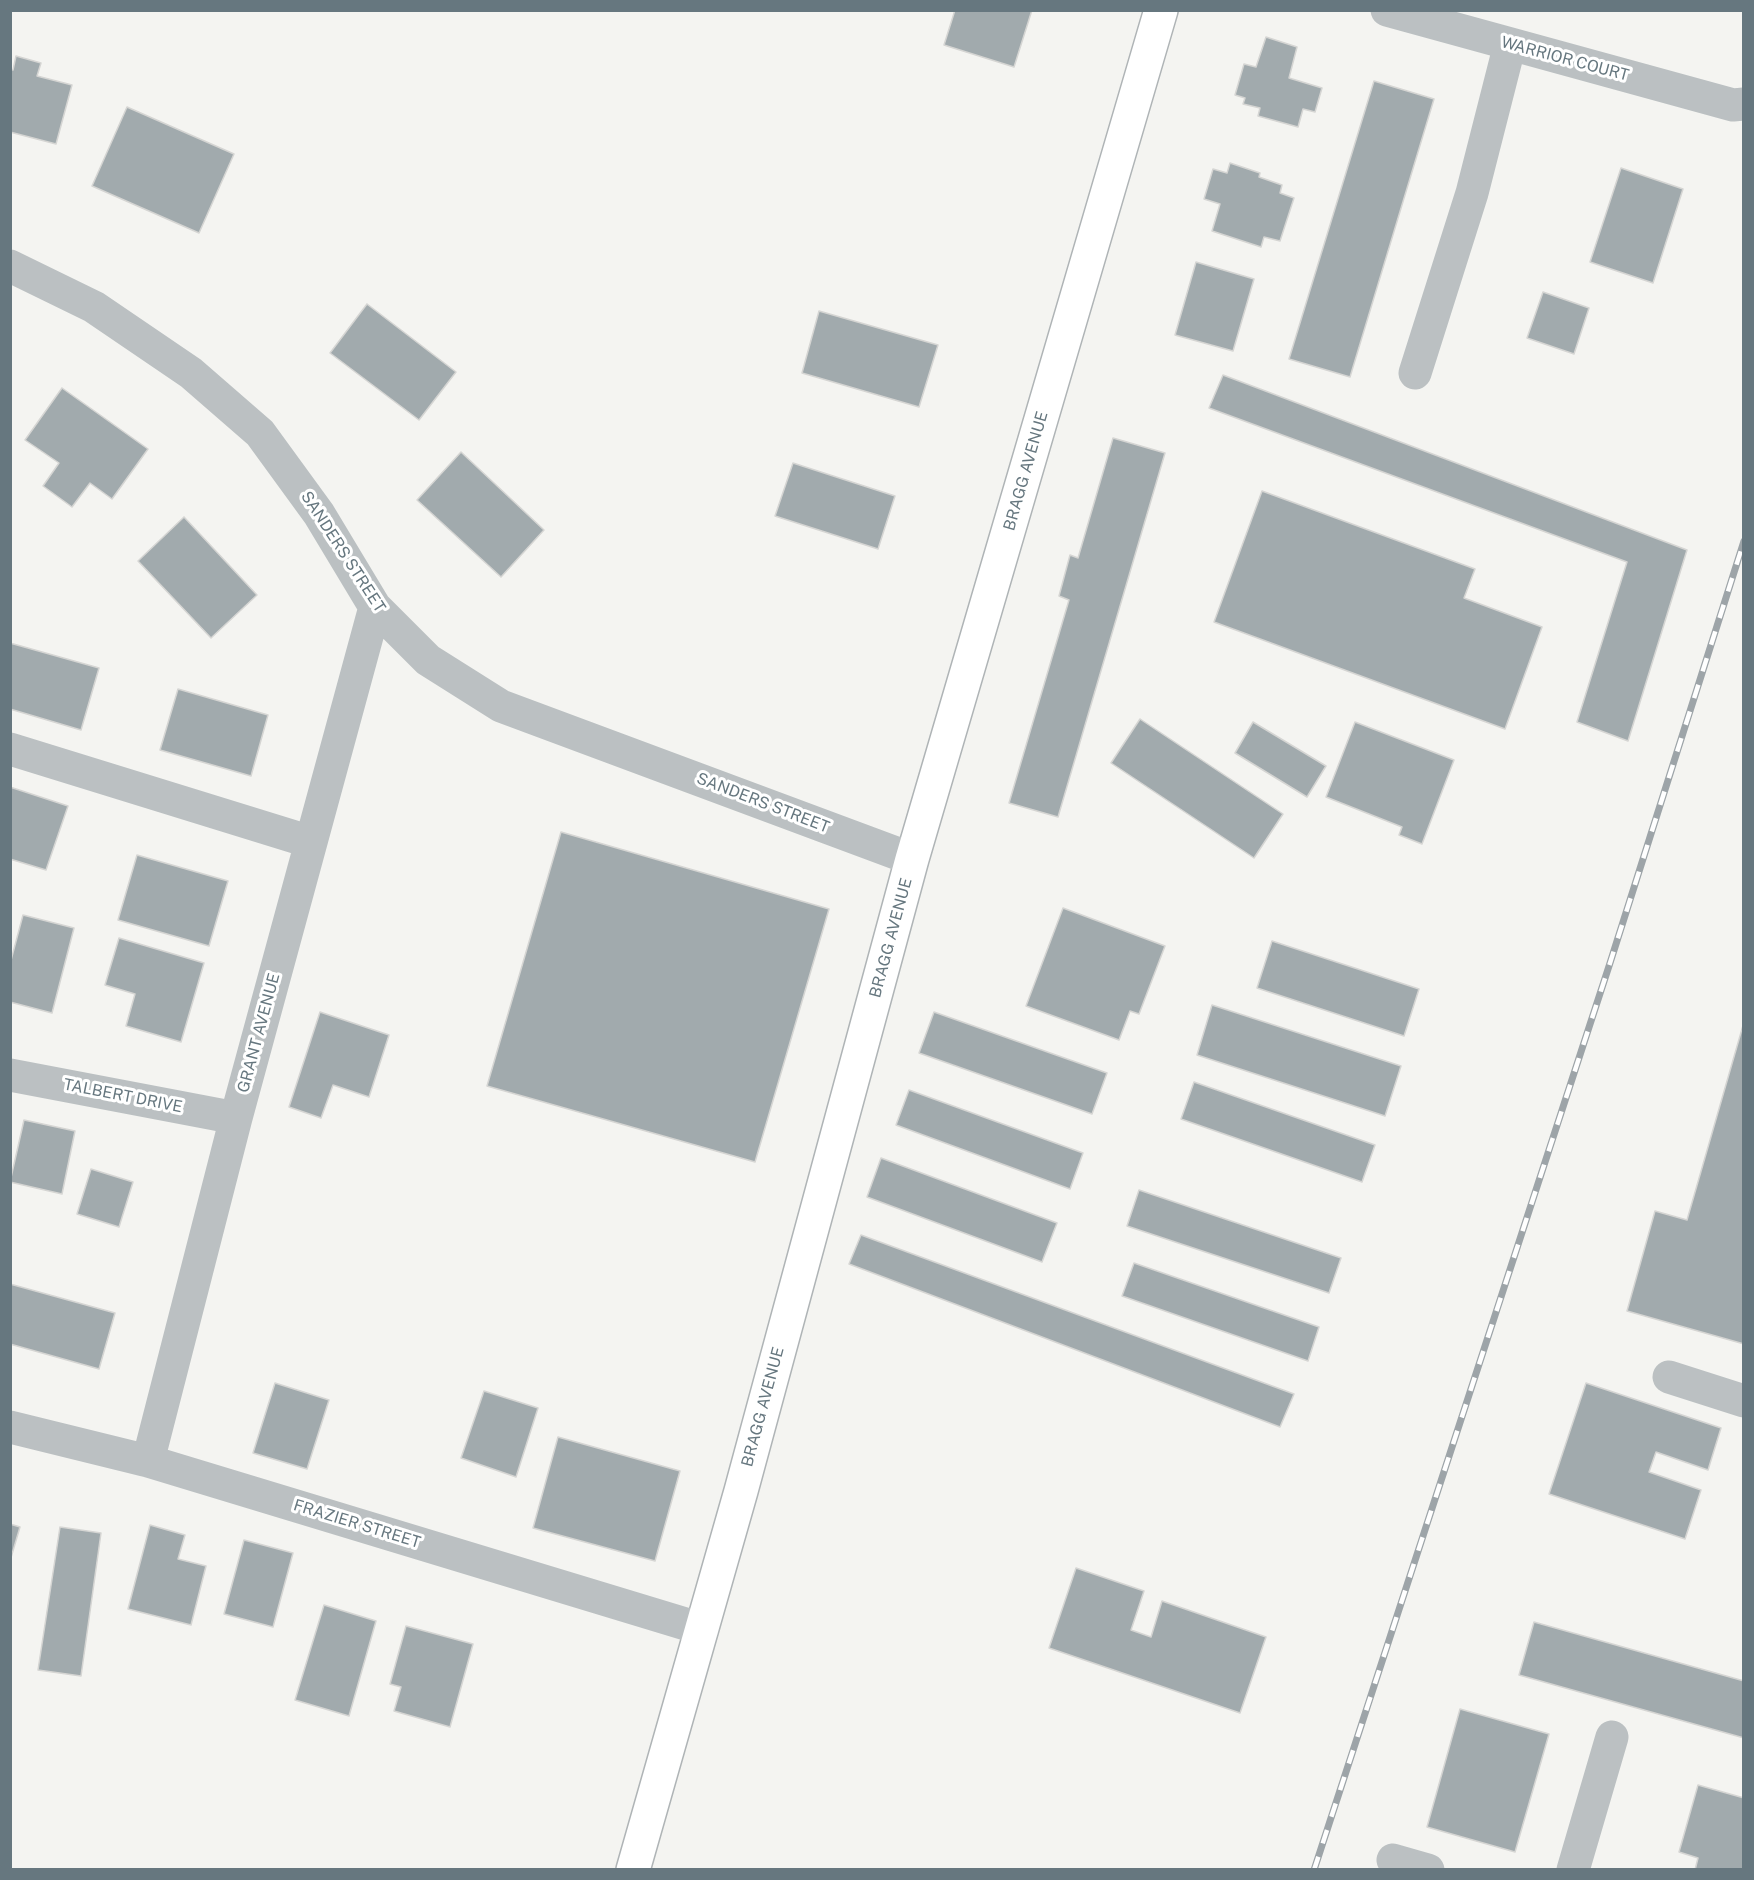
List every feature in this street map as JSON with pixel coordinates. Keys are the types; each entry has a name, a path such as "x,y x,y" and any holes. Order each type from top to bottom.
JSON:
{"main road":[{"name":"BRAGG AVENUE","path":"633,1869 702,1629 912,859 1161,10"}],"street":[{"name":"WARRIOR COURT","path":"1387,10 1733,105 1743,104"},
{"path":"1415,373 1472,193 1510,44"},
{"name":"SANDERS STREET","path":"10,266 93,307 190,373 260,433 320,514 375,607 428,660 501,706 912,859"},
{"name":"GRANT AVENUE","path":"148,1461 236,1118 375,607"},
{"path":"10,749 311,842"},
{"name":"TALBERT DRIVE","path":"10,1075 236,1118"},
{"path":"1669,1377 1743,1401"},
{"name":"FRAZIER STREET","path":"10,1427 148,1461 702,1629"},
{"path":"1573,1869 1612,1737"},
{"path":"1393,1860 1428,1869"}],"building":[{"path":"955,10 1032,10 1014,67 944,45"},
{"path":"1266,37 1297,47 1289,78 1322,88 1315,112 1303,109 1298,127 1258,116 1260,108 1243,104 1245,98 1235,95 1244,64 1256,67"},
{"path":"16,56 41,63 37,76 72,85 56,144 10,132 10,69 13,70"},
{"path":"1374,81 1434,99 1350,377 1289,359"},
{"path":"127,107 234,154 199,233 92,186"},
{"path":"1230,163 1260,173 1259,177 1282,185 1280,193 1294,198 1280,241 1264,237 1261,247 1212,231 1220,204 1204,199 1213,169 1227,173"},
{"path":"1621,168 1683,189 1653,283 1590,262"},
{"path":"1196,262 1254,279 1233,351 1175,335"},
{"path":"1543,292 1589,308 1574,354 1527,338"},
{"path":"367,304 456,372 419,420 330,353"},
{"path":"819,311 938,345 919,407 802,373"},
{"path":"1223,375 1687,550 1628,741 1577,722 1627,562 1209,408"},
{"path":"62,388 148,449 112,499 90,483 72,507 43,486 59,463 25,440"},
{"path":"1113,438 1165,453 1058,817 1009,803 1069,600 1059,596 1070,555 1078,558"},
{"path":"461,452 544,530 501,577 417,500"},
{"path":"793,463 895,496 878,549 775,516"},
{"path":"1262,491 1475,569 1464,598 1542,627 1505,729 1214,622"},
{"path":"184,517 257,595 211,638 138,561"},
{"path":"10,643 99,668 81,730 10,709"},
{"path":"178,689 268,715 251,776 160,750"},
{"path":"1140,719 1283,814 1254,858 1111,763"},
{"path":"1253,722 1326,766 1307,797 1235,753"},
{"path":"1355,722 1454,760 1422,844 1399,835 1402,827 1326,797"},
{"path":"10,787 68,806 46,870 10,859"},
{"path":"561,832 829,909 755,1162 487,1086"},
{"path":"137,855 228,881 209,946 118,920"},
{"path":"1063,908 1165,946 1139,1014 1130,1011 1119,1040 1026,1006"},
{"path":"23,915 74,928 52,1013 10,1002 10,964"},
{"path":"119,938 204,963 181,1042 126,1026 135,994 105,985"},
{"path":"1272,941 1419,989 1404,1036 1257,988"},
{"path":"1212,1005 1401,1066 1385,1116 1197,1055"},
{"path":"320,1012 389,1035 369,1097 333,1085 321,1118 289,1107"},
{"path":"934,1012 1107,1073 1092,1114 919,1053"},
{"path":"1744,1022 1744,1344 1627,1311 1655,1211 1687,1220"},
{"path":"1194,1082 1375,1145 1362,1182 1181,1119"},
{"path":"909,1090 1083,1153 1070,1189 896,1125"},
{"path":"24,1120 75,1131 62,1194 10,1182"},
{"path":"881,1158 1057,1223 1042,1262 867,1197"},
{"path":"91,1169 133,1182 119,1227 77,1214"},
{"path":"1139,1190 1341,1258 1329,1293 1127,1226"},
{"path":"861,1235 1294,1394 1280,1427 849,1264"},
{"path":"1134,1263 1319,1327 1308,1361 1122,1296"},
{"path":"10,1284 115,1313 99,1369 10,1344"},
{"path":"275,1383 329,1400 307,1469 253,1453"},
{"path":"1586,1383 1721,1428 1708,1470 1656,1452 1649,1472 1701,1490 1685,1539 1549,1494"},
{"path":"484,1391 538,1408 516,1477 461,1458"},
{"path":"558,1437 680,1471 655,1561 533,1528"},
{"path":"10,1524 20,1527 10,1561"},
{"path":"150,1525 185,1535 178,1559 206,1566 191,1625 128,1609"},
{"path":"60,1527 101,1533 81,1676 38,1670"},
{"path":"244,1540 293,1553 273,1627 224,1614"},
{"path":"1076,1568 1144,1591 1131,1630 1151,1637 1162,1601 1266,1637 1240,1713 1049,1648"},
{"path":"324,1605 376,1621 349,1716 295,1700"},
{"path":"1534,1622 1744,1681 1744,1738 1519,1675"},
{"path":"406,1626 473,1644 450,1727 394,1711 401,1687 390,1684"},
{"path":"1460,1709 1549,1734 1515,1852 1427,1827"},
{"path":"1698,1785 1744,1798 1744,1870 1695,1870 1698,1858 1679,1852"}],"railway":[{"path":"1314,1870 1610,963 1744,541"}]}
